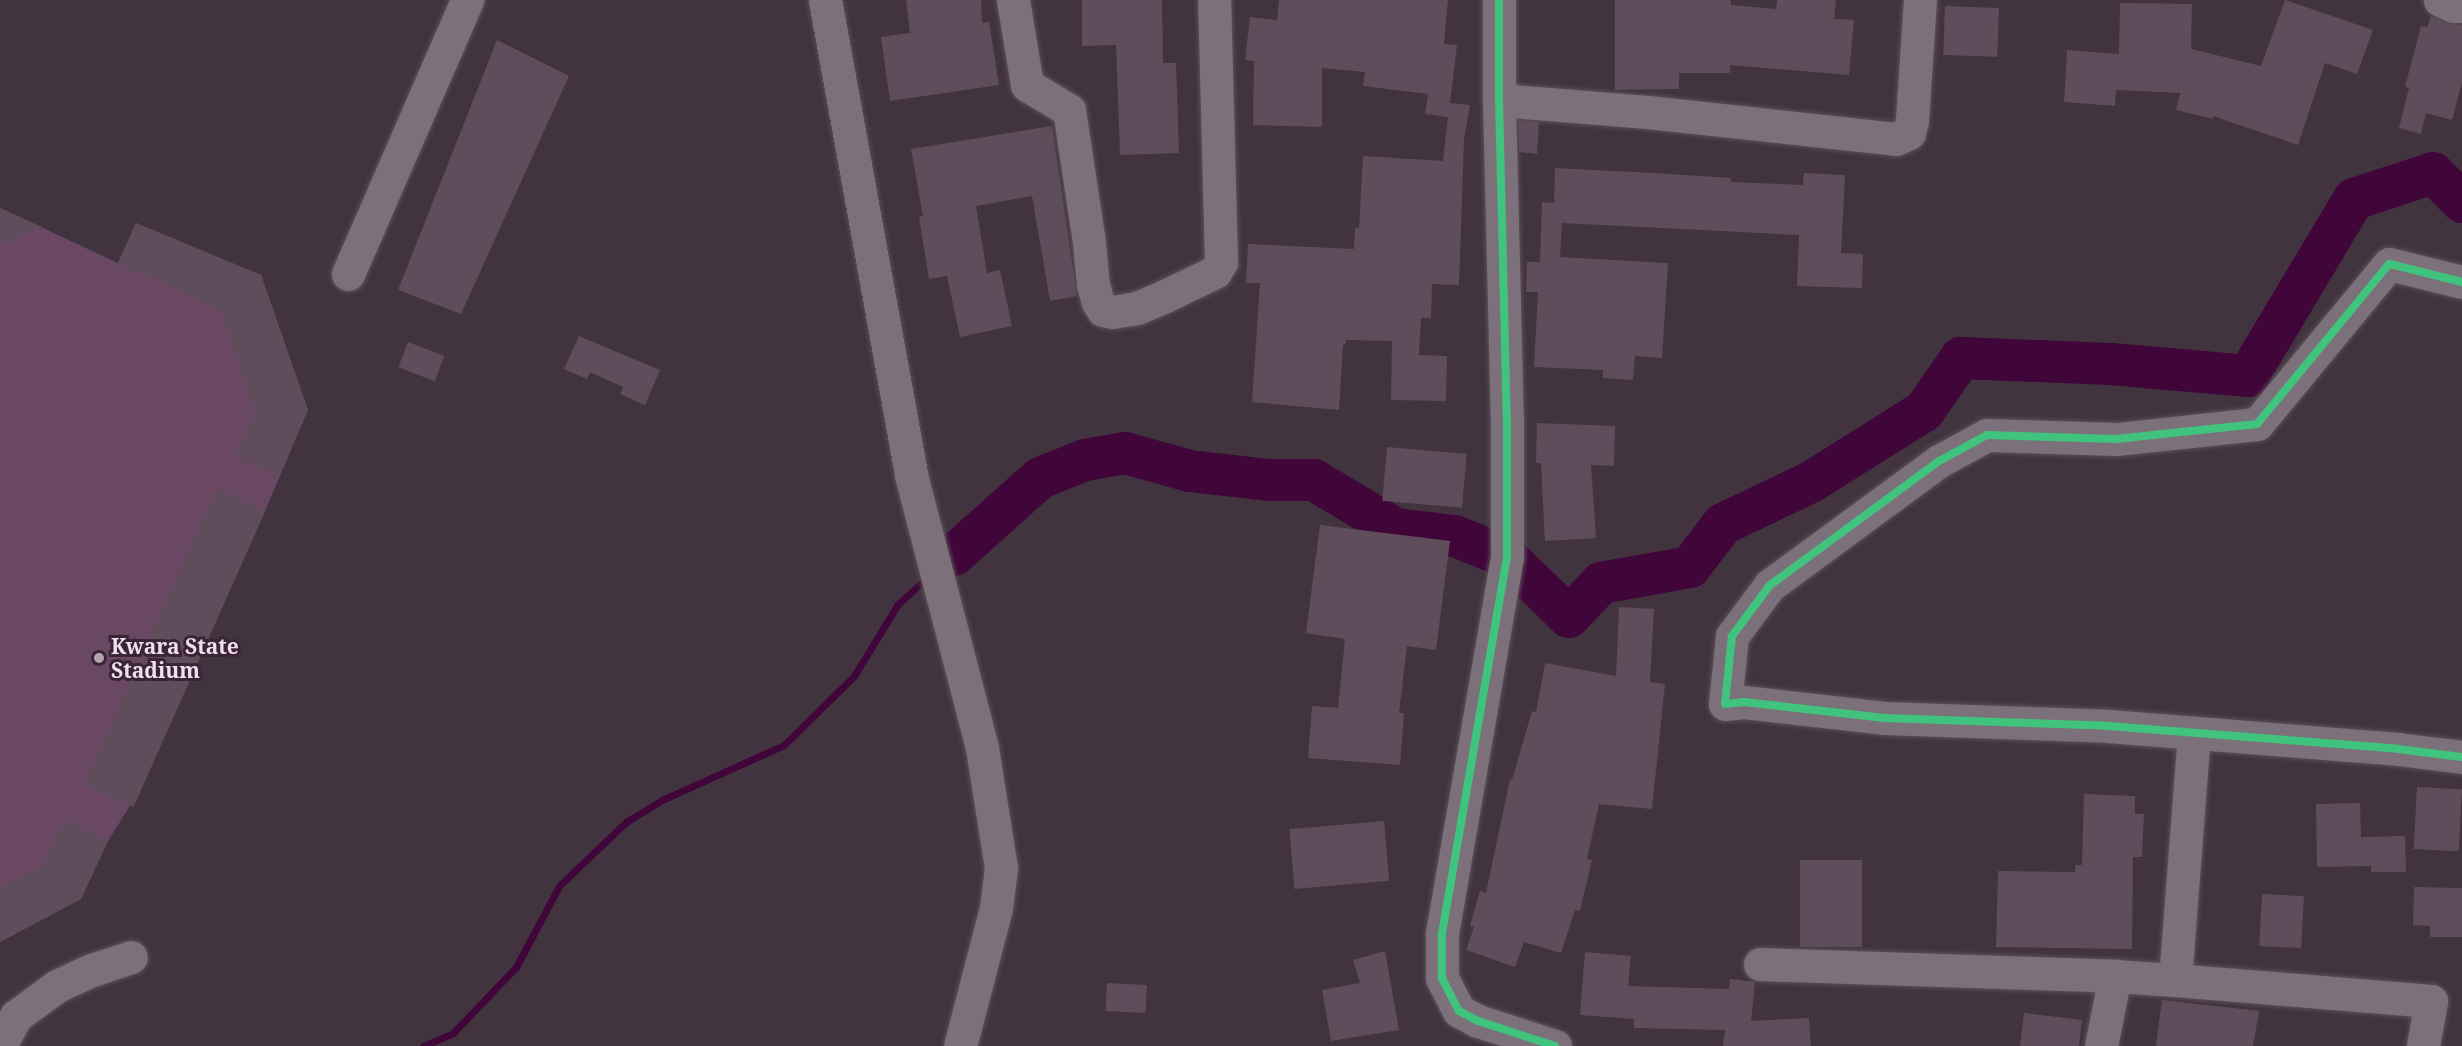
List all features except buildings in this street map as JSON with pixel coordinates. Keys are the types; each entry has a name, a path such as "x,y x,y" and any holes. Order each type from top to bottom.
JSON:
{"street":[{"path":"348,274 467,0"},
{"path":"825,0 911,475 982,748 1001,868 996,908 960,1046"},
{"path":"1013,0 1027,85 1069,110 1093,285 1098,302 1103,310 1124,312 1165,296 1215,272 1221,262 1214,0"},
{"path":"1499,0 1498,100 1507,544 1442,935 1442,978 1459,1011 1478,1021 1555,1046"},
{"path":"1498,100 1648,112 1896,139 1909,133 1912,120 1920,0"},
{"path":"2440,0 2453,6 2462,6"},
{"path":"2462,282 2389,264 2257,424 2116,439 1988,435 1939,461 1770,585 1732,636 1725,704 1744,702 1884,718 2108,726 2398,749 2462,757"},
{"path":"2175,980 2194,733"},
{"path":"0,1046 16,1016 57,986 89,971 131,957"},
{"path":"1760,964 2115,976 2431,1002 2423,1046"},
{"path":"2102,1046 2115,976"}],"shaded area":[{"name":"Kwara State Stadium","path":"0,208 118,263 136,223 261,275 308,410 265,511 130,806 108,841 81,899 0,942"}],"waterway":[{"path":"954,555 1040,478 1085,460 1125,453 1190,471 1269,480 1314,480 1396,529 1455,536 1507,557 1569,617 1601,583 1690,567 1723,524 1811,482 1924,411 1961,358 2111,364 2248,376 2354,199 2433,173 2462,202"},
{"path":"423,1046 453,1033 516,967 559,886 626,822 662,800 784,745 854,676 898,604 921,583"}],"cycle path":[{"path":"1499,0 1499,100 1507,420 1507,557 1442,935 1442,978 1459,1011 1478,1021 1555,1046"},
{"path":"2462,282 2389,264 2257,424 2116,439 1987,435 1939,461 1770,585 1732,636 1725,704 1744,702 1884,718 2108,726 2398,749 2462,757"}],"place":[{"name":"Kwara State Stadium","path":"99,658"}]}
